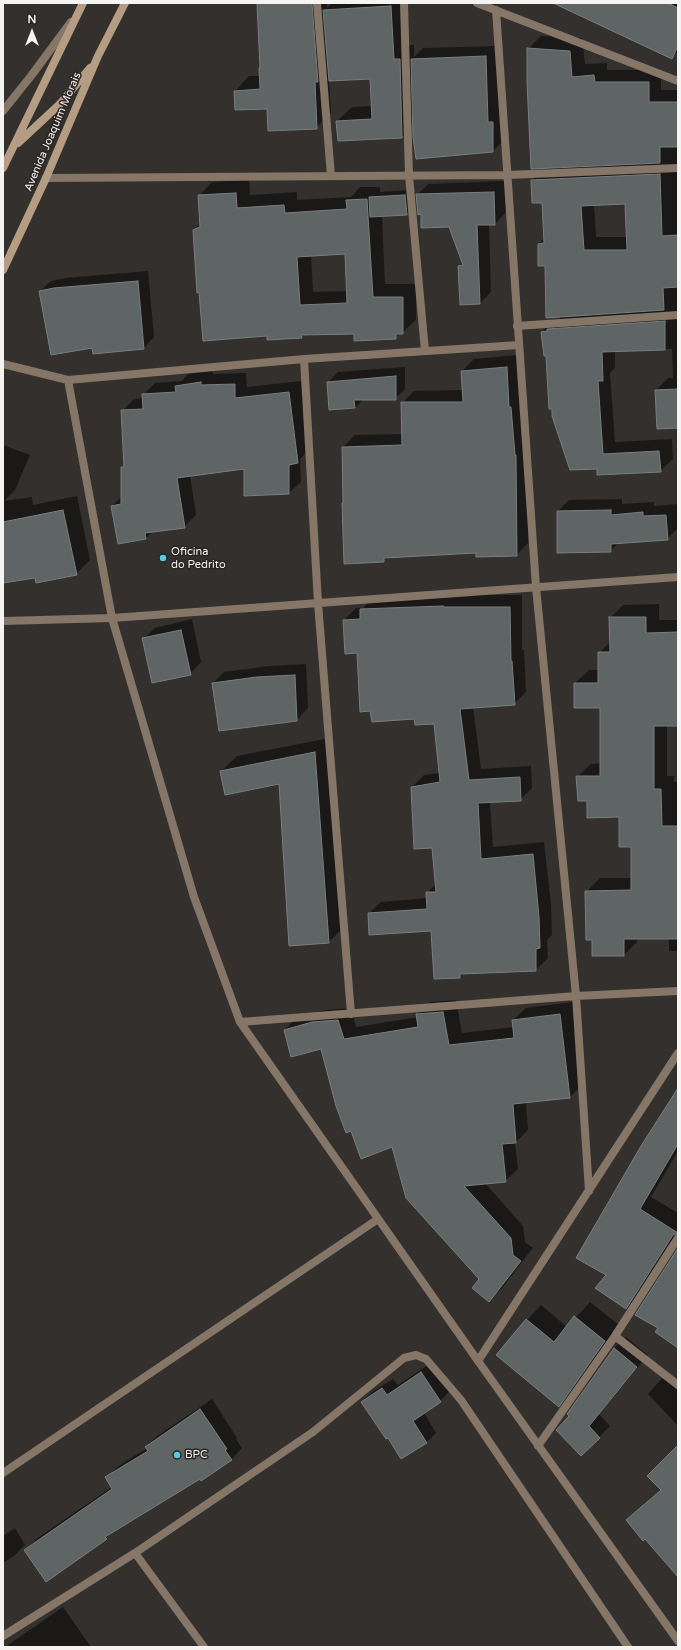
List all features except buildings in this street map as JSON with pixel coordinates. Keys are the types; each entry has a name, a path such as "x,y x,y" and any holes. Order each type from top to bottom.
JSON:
{"street":[{"path":"3,168 83,3"},
{"name":"Avenida Joaquim Morais","path":"3,270 46,178 98,56 124,3"},
{"path":"317,3 331,176"},
{"path":"404,3 409,176 424,351"},
{"path":"477,3 678,81"},
{"path":"496,10 536,587 576,996 589,1191"},
{"path":"3,111 78,13"},
{"path":"3,155 60,104 98,56"},
{"path":"46,178 507,176 678,168"},
{"path":"517,326 678,315"},
{"path":"3,364 68,380 304,359 519,345"},
{"path":"304,359 318,603 351,1014"},
{"path":"68,380 112,618 194,897 240,1022 538,1446 678,1641"},
{"path":"3,621 112,618 678,577"},
{"path":"240,1022 576,996 678,991"},
{"path":"478,1360 678,1053"},
{"path":"3,1473 378,1219"},
{"path":"538,1446 615,1336 678,1238"},
{"path":"615,1336 678,1385"},
{"path":"3,1636 135,1553 313,1432 404,1358 416,1355 426,1359 461,1400 628,1647"},
{"path":"135,1553 204,1647"}],"place":[{"name":"Oficina do Pedrito","path":"163,558"},
{"name":"BPC","path":"177,1455"}]}
